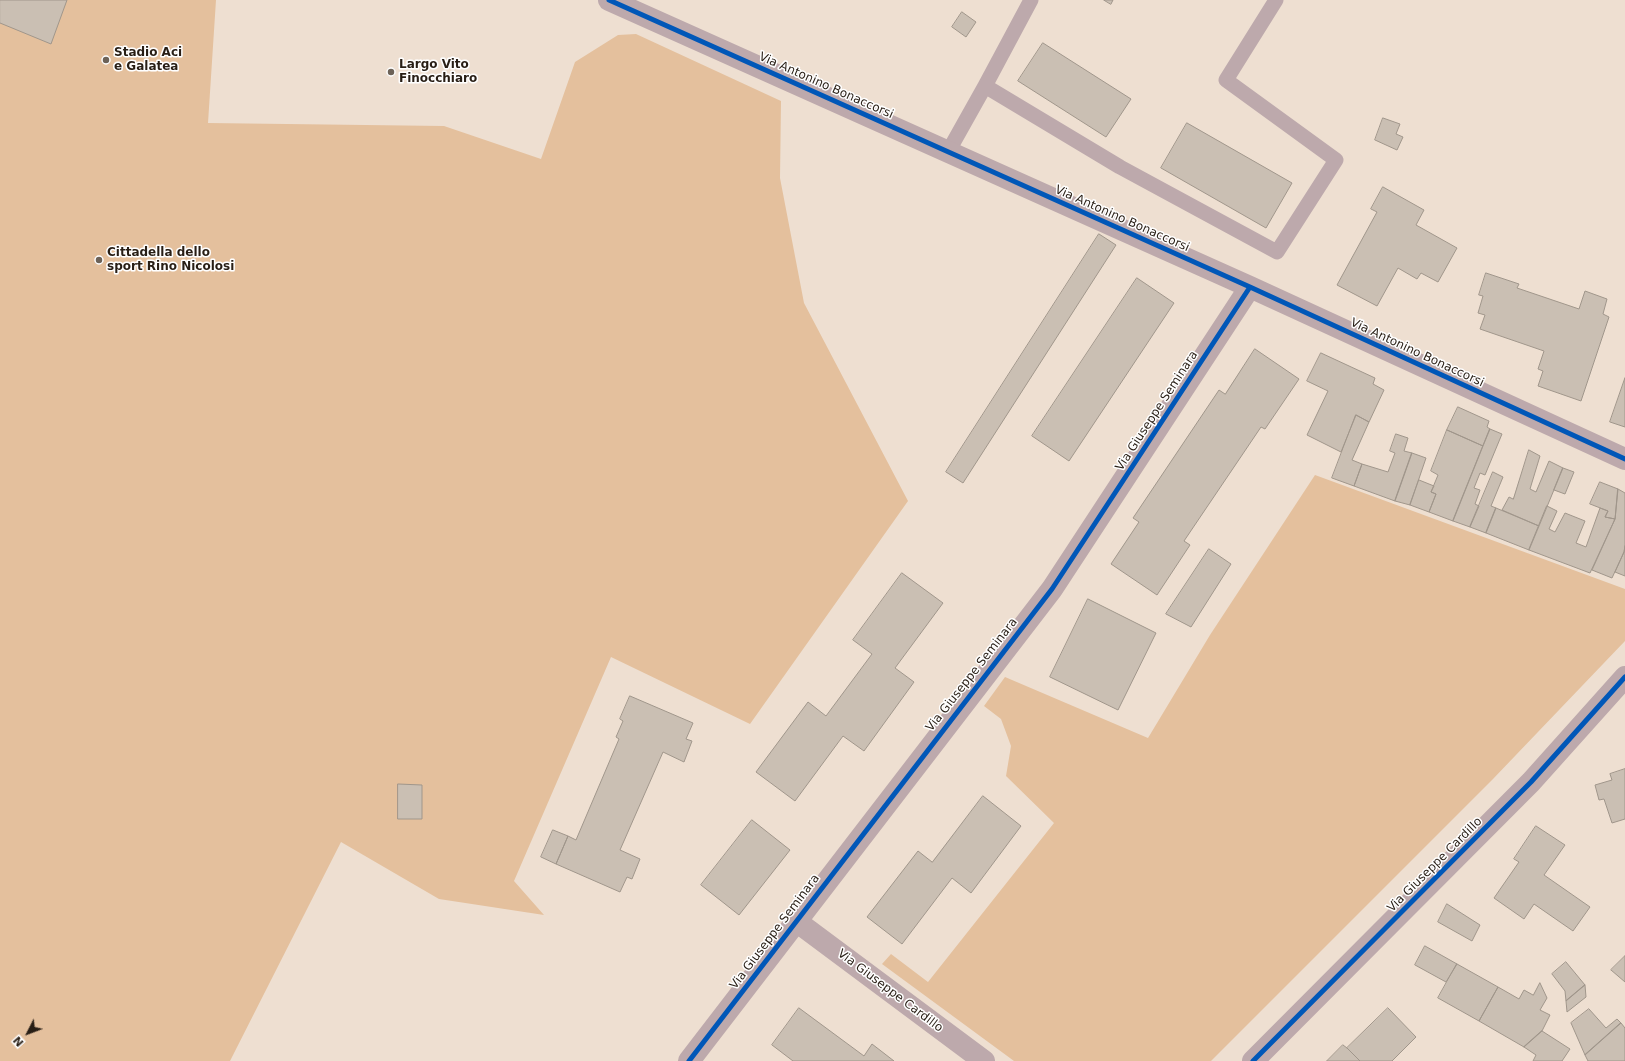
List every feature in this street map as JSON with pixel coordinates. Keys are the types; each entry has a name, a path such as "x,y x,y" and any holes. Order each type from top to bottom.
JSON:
{"street":[{"name":"Via Antonino Bonaccorsi","path":"609,0 1250,287 1625,459"},
{"name":"Via Giuseppe Seminara","path":"689,1061 1052,588 1250,287"},
{"name":"Via Giuseppe Cardillo","path":"1253,1061 1531,782 1625,677"},
{"name":"Via Giuseppe Cardillo","path":"796,921 984,1061"}],"lane":[{"path":"948,152 1031,0"},
{"path":"985,86 1120,167 1277,252 1336,160 1226,80 1276,0"}],"shaded area":[{"path":"0,0 216,0 208,123 444,126 541,159 575,62 618,35 636,34 781,101 780,178 804,303 908,501 750,724 611,657 514,881 544,915 439,899 341,842 230,1061 0,1061"},
{"path":"1315,475 1625,589 1625,641 1493,779 1211,1061 1014,1061 882,964 891,954 928,982 1054,823 1006,776 1011,746 1001,719 984,706 1005,677 1148,738 1210,635"}],"building":[{"path":"0,0 67,0 51,44 0,23"},
{"path":"1104,0 1113,0 1111,4"},
{"path":"962,12 976,22 966,37 952,27"},
{"path":"1043,43 1131,99 1106,137 1018,81"},
{"path":"1383,118 1400,124 1396,134 1403,137 1397,150 1375,140"},
{"path":"1187,123 1292,183 1266,228 1161,168"},
{"path":"1383,187 1424,210 1416,225 1457,248 1438,282 1421,273 1417,279 1398,268 1377,306 1337,285 1377,212 1371,209"},
{"path":"1099,234 1116,245 963,483 946,472"},
{"path":"1486,273 1519,284 1517,288 1579,309 1585,291 1607,299 1603,314 1609,317 1581,401 1538,386 1543,371 1538,369 1544,351 1480,329 1485,315 1478,313 1483,296 1479,295"},
{"path":"1137,278 1174,303 1069,461 1032,436"},
{"path":"1255,349 1299,379 1265,429 1261,427 1184,541 1190,545 1157,595 1111,564 1139,522 1133,518 1219,390 1225,394"},
{"path":"1321,353 1375,378 1373,384 1384,390 1369,422 1356,415 1341,452 1307,435 1328,391 1307,381"},
{"path":"1625,378 1625,427 1610,422"},
{"path":"1458,407 1489,421 1487,427 1490,429 1483,446 1447,430"},
{"path":"1356,415 1369,422 1352,460 1362,464 1354,486 1332,478"},
{"path":"1490,429 1502,434 1485,475 1480,473 1474,488 1480,490 1475,504 1479,506 1470,527 1453,521"},
{"path":"1447,430 1483,446 1453,521 1429,512 1436,494 1431,492 1438,475 1431,471"},
{"path":"1396,434 1408,438 1404,451 1412,453 1395,501 1354,486 1362,464 1388,472 1395,453 1390,451"},
{"path":"1529,450 1540,456 1530,489 1536,492 1549,461 1563,468 1539,526 1502,510 1509,497 1513,499"},
{"path":"1412,453 1426,458 1410,505 1395,501"},
{"path":"1563,468 1574,472 1565,494 1554,490"},
{"path":"1493,472 1503,477 1491,506 1496,508 1486,533 1470,527"},
{"path":"1419,480 1434,486 1431,492 1436,494 1429,512 1410,505"},
{"path":"1600,482 1618,489 1615,519 1605,517 1608,511 1590,504"},
{"path":"1618,489 1625,493 1625,546 1624,552 1612,578 1592,570 1615,519"},
{"path":"1547,506 1557,511 1549,529 1555,532 1565,513 1585,521 1576,543 1586,547 1600,508 1608,511 1605,517 1615,519 1590,573 1529,550"},
{"path":"1496,508 1539,526 1529,550 1486,533"},
{"path":"1625,546 1625,576 1615,572 1624,552"},
{"path":"1209,549 1231,564 1191,627 1166,614"},
{"path":"902,573 943,603 895,668 914,682 864,751 843,736 795,801 756,772 808,702 826,716 872,654 853,640"},
{"path":"1088,599 1156,633 1118,710 1050,677"},
{"path":"630,696 693,723 686,739 692,741 684,762 663,752 620,850 640,859 632,879 627,877 620,892 556,864 568,836 576,840 619,739 616,737 623,721 620,719"},
{"path":"1625,769 1625,819 1612,823 1604,799 1599,800 1595,785 1612,780 1610,774"},
{"path":"398,784 422,785 422,819 398,819"},
{"path":"983,796 1021,826 971,893 952,878 902,944 867,917 918,851 932,862"},
{"path":"752,820 790,850 739,915 701,885"},
{"path":"1536,826 1565,845 1544,875 1590,907 1573,931 1534,904 1524,919 1494,898 1519,862 1514,859"},
{"path":"553,830 568,836 556,864 541,857"},
{"path":"1447,904 1480,925 1472,941 1438,922"},
{"path":"1425,946 1457,964 1446,982 1415,965"},
{"path":"1625,956 1625,982 1611,970"},
{"path":"1566,962 1585,985 1566,1001 1565,991 1552,974"},
{"path":"1457,964 1498,987 1479,1021 1438,998"},
{"path":"1540,983 1547,998 1540,1010 1550,1015 1542,1031 1524,1047 1479,1021 1498,987 1519,999 1524,990 1533,995"},
{"path":"1585,985 1586,997 1567,1012 1566,1001"},
{"path":"799,1008 864,1056 872,1044 894,1061 793,1061 772,1045"},
{"path":"1388,1008 1416,1037 1392,1061 1360,1061 1347,1048"},
{"path":"1589,1009 1606,1028 1617,1019 1621,1023 1585,1055 1571,1023"},
{"path":"1621,1023 1625,1028 1625,1061 1588,1061 1585,1055"},
{"path":"1542,1031 1570,1049 1562,1061 1533,1061 1536,1055 1524,1047"},
{"path":"1343,1045 1347,1048 1360,1061 1327,1061"}],"cycle path":[{"path":"609,0 1250,287 1625,459"},
{"path":"689,1061 1052,589 1250,287"},
{"path":"1253,1061 1531,782 1625,677"}],"place":[{"name":"Stadio Aci e Galatea","path":"106,60"},
{"name":"Largo Vito Finocchiaro","path":"391,72"},
{"name":"Cittadella dello sport Rino Nicolosi","path":"99,260"}]}
